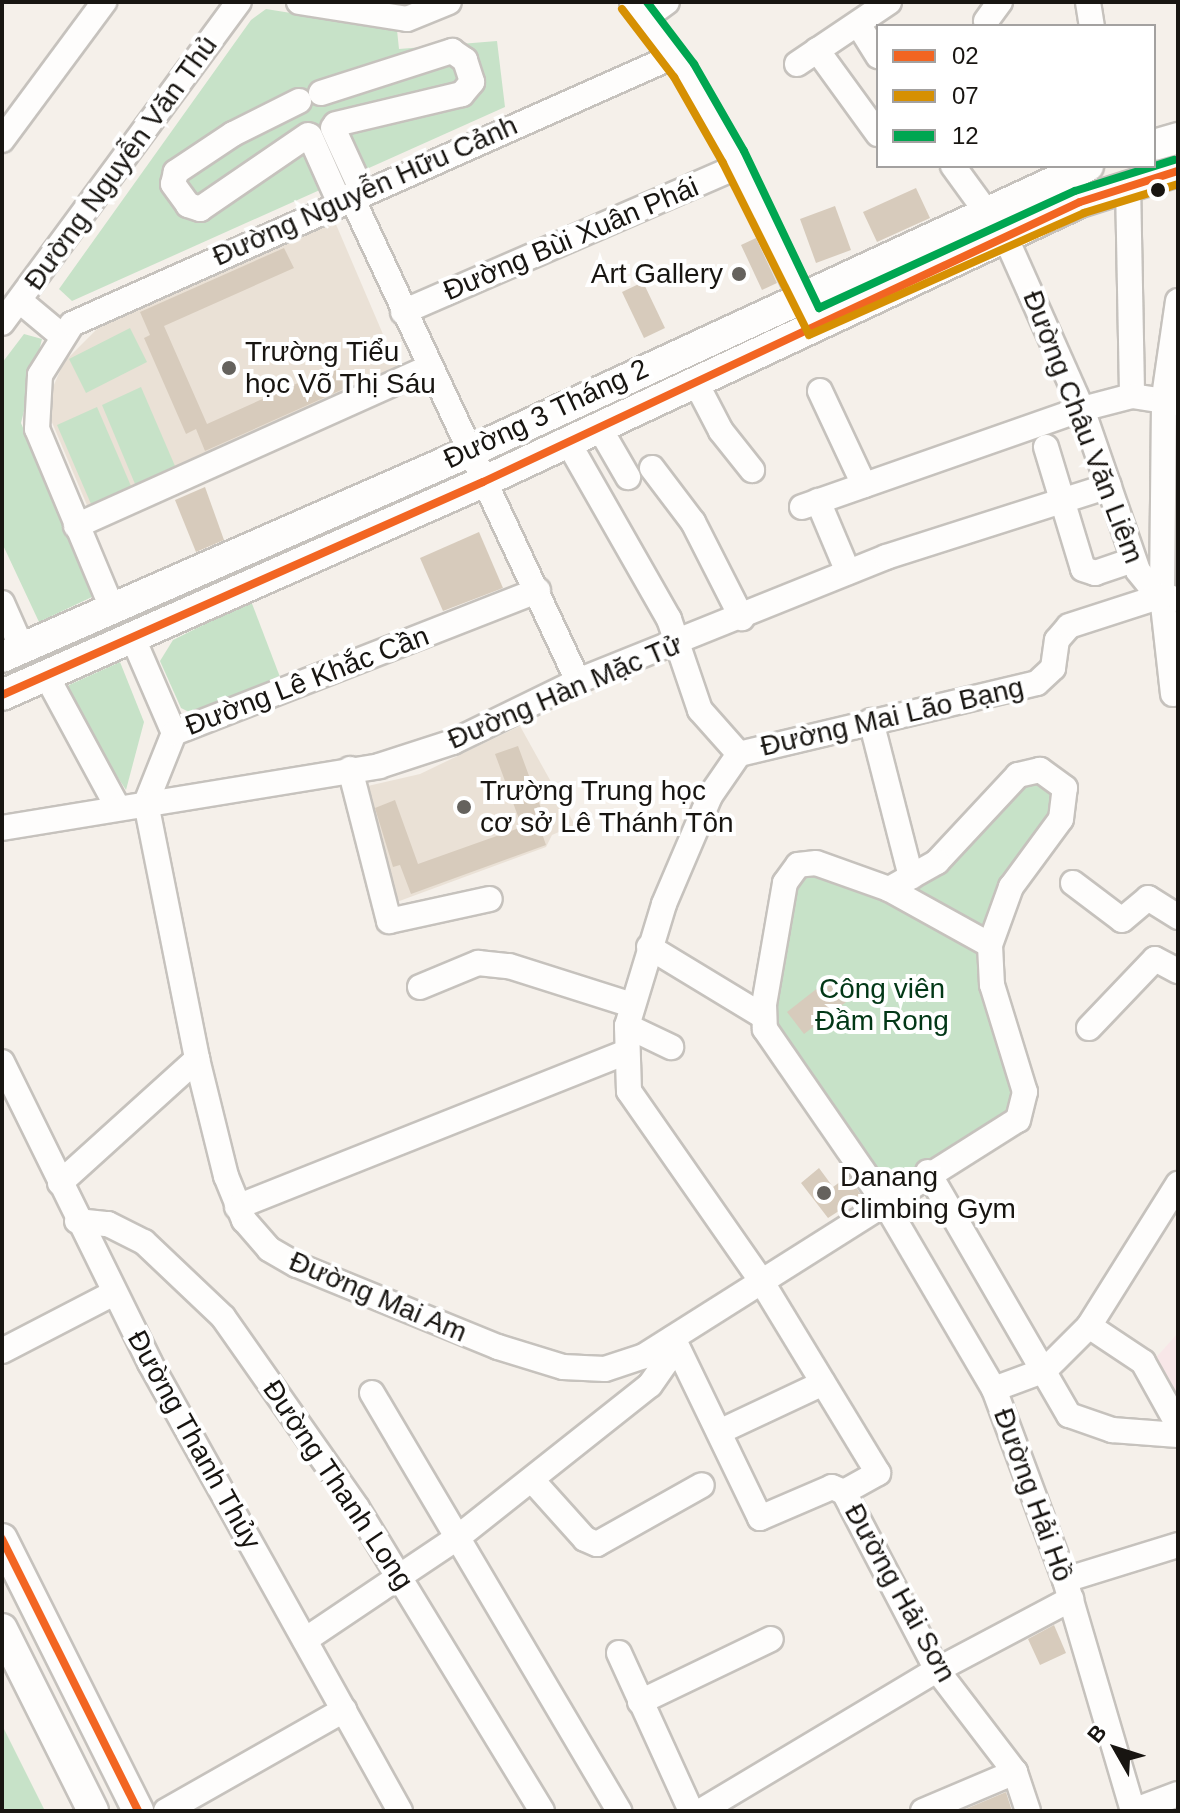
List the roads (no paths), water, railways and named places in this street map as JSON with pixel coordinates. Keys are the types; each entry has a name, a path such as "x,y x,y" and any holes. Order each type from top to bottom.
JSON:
{"main road":[{"path":"1156,144 1178,138"},
{"name":"Đường 3 Tháng 2","path":"21,649 469,452 985,210 1053,172 1076,168"},
{"name":"Đường 3 Tháng 2","path":"2,695 483,482 1005,236 1128,184 1178,171"},
{"path":"2,1539 13,1588 138,1811"},
{"path":"2,1629 93,1811"}],"street":[{"path":"2,140 104,2"},
{"name":"Đường Nguyễn Văn Thủ","path":"2,323 239,2"},
{"path":"299,2 407,19 449,2"},
{"path":"667,2 638,10 674,56 739,166 813,324"},
{"path":"797,64 889,2"},
{"path":"1088,2 1092,24"},
{"path":"858,24 876,53"},
{"path":"817,50 876,131"},
{"path":"452,51 465,60 472,82 462,94 322,130 200,209 188,205 173,184 176,172 210,149 310,97 452,51"},
{"name":"Đường Nguyễn Hữu Cảnh","path":"102,612 76,526 42,446 35,412 45,360 62,336 109,303 674,56"},
{"path":"310,97 296,124 322,130"},
{"path":"310,97 334,101 322,130 403,312 538,590 578,681"},
{"name":"Đường Bùi Xuân Phái","path":"403,312 739,166"},
{"path":"954,168 985,210"},
{"path":"1128,184 1132,396"},
{"name":"Đường Châu Văn Liêm","path":"1005,236 1082,409 1133,560 1170,598"},
{"path":"20,301 62,336"},
{"path":"1173,694 1171,400 1178,301"},
{"path":"76,526 429,367"},
{"path":"695,381 721,431 752,470"},
{"path":"820,391 864,485"},
{"path":"848,572 810,504 1082,409 1132,396 1171,400"},
{"path":"599,427 628,477"},
{"path":"568,442 641,564 678,643 700,710 739,754"},
{"path":"1046,447 1088,573 1133,560"},
{"path":"652,468 693,522 742,618"},
{"name":"Đường Hàn Mặc Tử","path":"2,828 350,769 453,742 578,681 742,618 848,572 1109,486"},
{"name":"Đường Lê Khắc Cần","path":"120,642 174,733 538,590"},
{"name":"Đường Mai Lão Bạng","path":"760,1279 635,1102 624,1053 630,1016 649,947 706,806 739,754 1037,683 1053,668 1057,640 1069,626 1170,598"},
{"path":"2,603 21,649"},
{"path":"49,673 118,808"},
{"path":"871,721 911,877"},
{"path":"146,803 174,733"},
{"path":"350,769 389,921 490,899"},
{"path":"649,947 763,1016 792,869 816,863 889,889 990,945 1011,887 1065,809 1060,781 1040,770 1018,775 950,851 889,889"},
{"name":"Đường Mai Am","path":"146,803 197,1059 237,1207 259,1240 283,1258 531,1359 605,1369 667,1341 883,1200 1012,1125 1022,1112 1025,1092 992,985 990,945"},
{"path":"1073,883 1122,920 1148,898 1178,917"},
{"path":"1089,1028 1155,959 1178,971"},
{"path":"420,987 478,963 509,966 630,1016 671,1047"},
{"name":"Đường Hải Hồ","path":"763,1016 774,1048 883,1200 994,1389 1068,1590 1133,1811"},
{"path":"237,1207 624,1053"},
{"path":"60,1183 197,1059"},
{"name":"Đường Thanh Thủy","path":"2,1062 114,1293 400,1811"},
{"path":"928,1172 1069,1415 1112,1430 1178,1435"},
{"path":"994,1389 1045,1370 1089,1326 1178,1184"},
{"name":"Đường Thanh Long","path":"77,1221 124,1229 189,1280 253,1356 400,1577 542,1811"},
{"name":"Đường Hải Sơn","path":"760,1279 878,1473 844,1492 937,1670 974,1714 1015,1772 1028,1811"},
{"path":"2,1351 114,1293"},
{"path":"1089,1326 1143,1362 1178,1425"},
{"path":"667,1341 719,1432 760,1518 832,1487 844,1492"},
{"path":"305,1640 457,1538 650,1385 666,1362 667,1341"},
{"path":"719,1432 823,1383"},
{"path":"372,1393 619,1811"},
{"path":"532,1480 585,1539 597,1544 702,1485"},
{"path":"701,1811 1068,1590 1178,1545"},
{"path":"643,1710 771,1639"},
{"path":"619,1653 691,1811"},
{"path":"166,1811 344,1710"},
{"path":"923,1811 1015,1772"},
{"path":"1133,1811 1178,1794"}],"place":[{"name":"Art Gallery","path":"739,274"},
{"name":"Trường Tiểu học Võ Thị Sáu","path":"229,368"},
{"name":"Trường Trung học cơ sở Lê Thánh Tôn","path":"464,807"},
{"name":"Danang Climbing Gym","path":"824,1193"}],"park label":[{"name":"Công viên Đầm Rong","path":"882,1005"}]}
